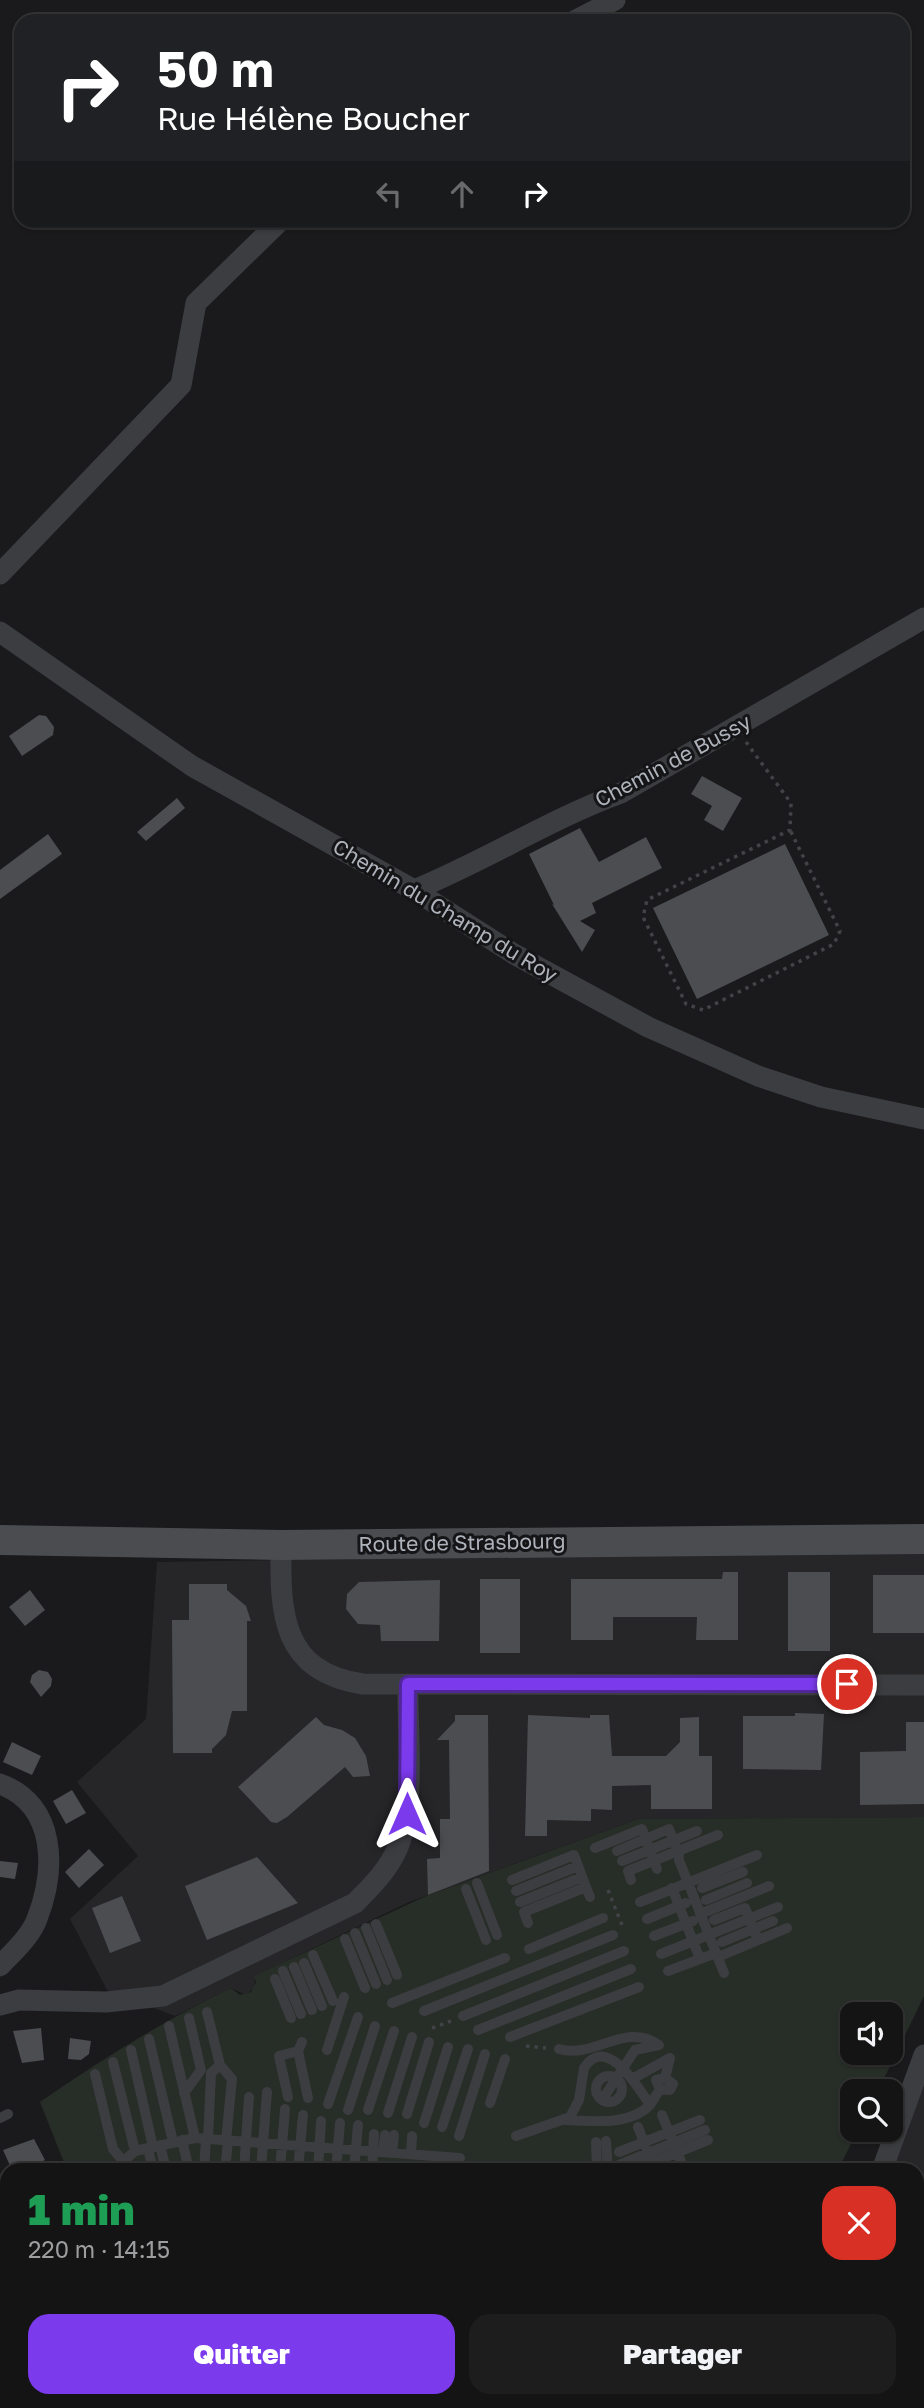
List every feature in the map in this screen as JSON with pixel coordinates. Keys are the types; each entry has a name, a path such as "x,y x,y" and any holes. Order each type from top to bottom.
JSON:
{"main road":[{"name":"Route de Strasbourg","path":"0,1540 281,1545 924,1539"}],"street":[{"path":"588,14 615,0"},
{"path":"0,574 181,385 196,303 273,228"},
{"name":"Chemin de Bussy","path":"414,890 467,868 594,803 621,793 924,618"},
{"name":"Chemin du Champ du Roy","path":"0,632 191,766 414,890 514,954 648,1027 758,1076 808,1093 924,1119"},
{"path":"281,1545 280,1601 288,1632 321,1673 338,1681 408,1684 924,1685"},
{"path":"0,2005 19,2000 106,2002 163,1996 355,1903 380,1878 398,1847 407,1814 408,1684"},
{"path":"0,1784 12,1788 32,1805 44,1822 49,1847 37,1921 0,1966"},
{"path":"885,2163 924,2055"}],"lane":[{"path":"594,1848 642,1829 652,1855"},
{"path":"631,1880 628,1871 652,1855 669,1829 687,1882 701,1896 701,1915 724,1973"},
{"path":"678,1853 697,1831"},
{"path":"619,1856 678,1853 718,1835"},
{"path":"654,1936 701,1915 745,1877 757,1855"},
{"path":"518,1897 551,1889 584,1882 574,1856 551,1889 524,1912 528,1923"},
{"path":"646,1919 745,1877"},
{"path":"640,1902 687,1882 745,1877 769,1886"},
{"path":"512,1880 551,1889"},
{"path":"466,1889 492,1938 477,1884"},
{"path":"672,1888 700,1959"},
{"path":"668,1971 717,1955 778,1907"},
{"path":"714,1920 745,1908 753,1929"},
{"path":"529,1949 603,1918"},
{"path":"722,1942 773,1921"},
{"path":"661,1954 709,1935 787,1928"},
{"path":"381,1982 360,1931 381,1982"},
{"path":"424,2011 612,1936"},
{"path":"463,2016 624,1951"},
{"path":"312,2010 313,1955"},
{"path":"392,2003 505,1958"},
{"path":"478,2030 631,1969"},
{"path":"312,2010 289,1970 312,2010"},
{"path":"510,2038 639,1987"},
{"path":"327,2050 345,1997"},
{"path":"207,2012 220,2065 232,2079 225,2163"},
{"path":"328,2104 358,2017"},
{"path":"184,2093 201,2070 189,2018"},
{"path":"169,2026 184,2093 203,2139"},
{"path":"348,2110 375,2026"},
{"path":"368,2110 394,2031"},
{"path":"559,2049 582,2052 620,2038 637,2035 659,2045 670,2058"},
{"path":"387,2113 412,2037"},
{"path":"620,2038 635,2050"},
{"path":"149,2039 185,2163"},
{"path":"407,2114 429,2042"},
{"path":"602,2100 635,2050 659,2045"},
{"path":"281,2163 286,2103 279,2056 300,2047 308,2098"},
{"path":"424,2123 448,2047"},
{"path":"442,2127 468,2049"},
{"path":"131,2050 154,2147 162,2163"},
{"path":"459,2137 485,2054"},
{"path":"566,2120 579,2100 587,2063 598,2056 607,2056 619,2073 632,2079 650,2105"},
{"path":"632,2079 670,2058"},
{"path":"516,2136 566,2120 636,2116 650,2105 663,2083 670,2058"},
{"path":"490,2103 505,2059"},
{"path":"113,2062 135,2151"},
{"path":"204,2163 203,2139 211,2073 220,2065"},
{"path":"95,2074 113,2150 122,2161 135,2151 177,2141 203,2139 460,2158"},
{"path":"262,2163 267,2092"},
{"path":"244,2163 249,2097"},
{"path":"299,2163 303,2115"},
{"path":"662,2115 681,2163"},
{"path":"318,2163 321,2121"},
{"path":"336,2163 340,2123"},
{"path":"355,2163 358,2125"},
{"path":"638,2127 650,2157"},
{"path":"606,2140 619,2152 650,2157 673,2143 704,2130 673,2143 650,2157 632,2163"},
{"path":"376,2163 383,2152 384,2135 383,2152"},
{"path":"411,2154 412,2136"},
{"path":"599,2163 606,2140"},
{"path":"606,2140 608,2163"},
{"path":"153,2163 154,2147"},
{"path":"619,2152 620,2163"}],"path":[{"path":"736,729 791,803 790,830 840,931 834,944 703,1010 686,1004 643,917 647,900 790,830"},
{"path":"428,2029 463,2016"}],"shaded area":[{"path":"924,1551 924,1817 638,1819 409,1902 255,1976 254,1988 246,1995 231,1988 175,2016 107,1990 70,1919 138,1856 77,1782 146,1719 157,1562"},
{"path":"924,1817 924,1996 903,2039 903,2002 840,2002 840,2065 891,2065 884,2079 840,2079 840,2142 852,2142 842,2163 64,2163 40,2102 133,2041 181,2014 231,1988 240,1995 251,1992 256,1982 254,1976 426,1896 638,1819"},
{"path":"924,2086 924,2163 893,2163"}],"building":[{"path":"39,715 46,716 54,727 53,735 22,756 9,736"},
{"path":"702,776 742,798 723,831 704,820 712,806 691,794"},
{"path":"177,798 185,808 146,841 137,832"},
{"path":"580,828 599,862 646,837 662,868 592,903 596,913 580,921 595,930 582,952 552,904 554,905 529,854"},
{"path":"48,834 62,854 0,899 0,870"},
{"path":"785,844 829,935 697,999 653,908"},
{"path":"723,1572 738,1572 738,1640 696,1640 697,1617 613,1617 613,1640 571,1640 571,1579 722,1579"},
{"path":"788,1572 830,1572 830,1651 788,1651"},
{"path":"873,1575 924,1575 924,1633 873,1633"},
{"path":"480,1579 520,1579 520,1653 480,1653"},
{"path":"440,1580 439,1641 381,1641 380,1625 358,1624 346,1609 347,1594 359,1582"},
{"path":"189,1584 227,1584 227,1590 246,1606 251,1621 247,1621 247,1711 232,1711 226,1735 212,1749 212,1753 173,1753 172,1620 189,1620"},
{"path":"30,1590 45,1610 25,1626 9,1607"},
{"path":"39,1670 48,1672 52,1679 51,1686 41,1697 30,1682 32,1675"},
{"path":"795,1713 824,1714 821,1770 743,1769 743,1716 795,1716"},
{"path":"455,1715 488,1715 489,1871 428,1895 427,1859 440,1858 440,1819 450,1819 449,1740 437,1740 455,1721"},
{"path":"528,1715 590,1718 590,1715 609,1715 612,1756 666,1756 680,1742 680,1718 699,1717 699,1756 712,1756 712,1809 651,1809 651,1785 612,1786 612,1810 591,1809 591,1821 547,1820 547,1836 525,1836"},
{"path":"316,1717 324,1725 342,1730 355,1738 366,1756 370,1776 353,1777 345,1767 287,1817 277,1823 271,1822 238,1787"},
{"path":"906,1722 924,1722 924,1804 860,1805 860,1752 906,1751"},
{"path":"12,1742 41,1756 32,1775 3,1762"},
{"path":"72,1790 86,1813 66,1824 53,1801"},
{"path":"89,1849 104,1865 79,1888 65,1872"},
{"path":"257,1857 298,1903 207,1940 185,1886"},
{"path":"0,1861 18,1863 15,1879 0,1877"},
{"path":"122,1896 141,1941 110,1953 92,1908"},
{"path":"41,2028 44,2060 22,2063 13,2031"},
{"path":"70,2038 91,2041 89,2054 81,2060 68,2059"},
{"path":"34,2139 45,2160 39,2163 9,2163 3,2150"}],"route":[{"path":"407,1814 408,1684 847,1684"}]}
